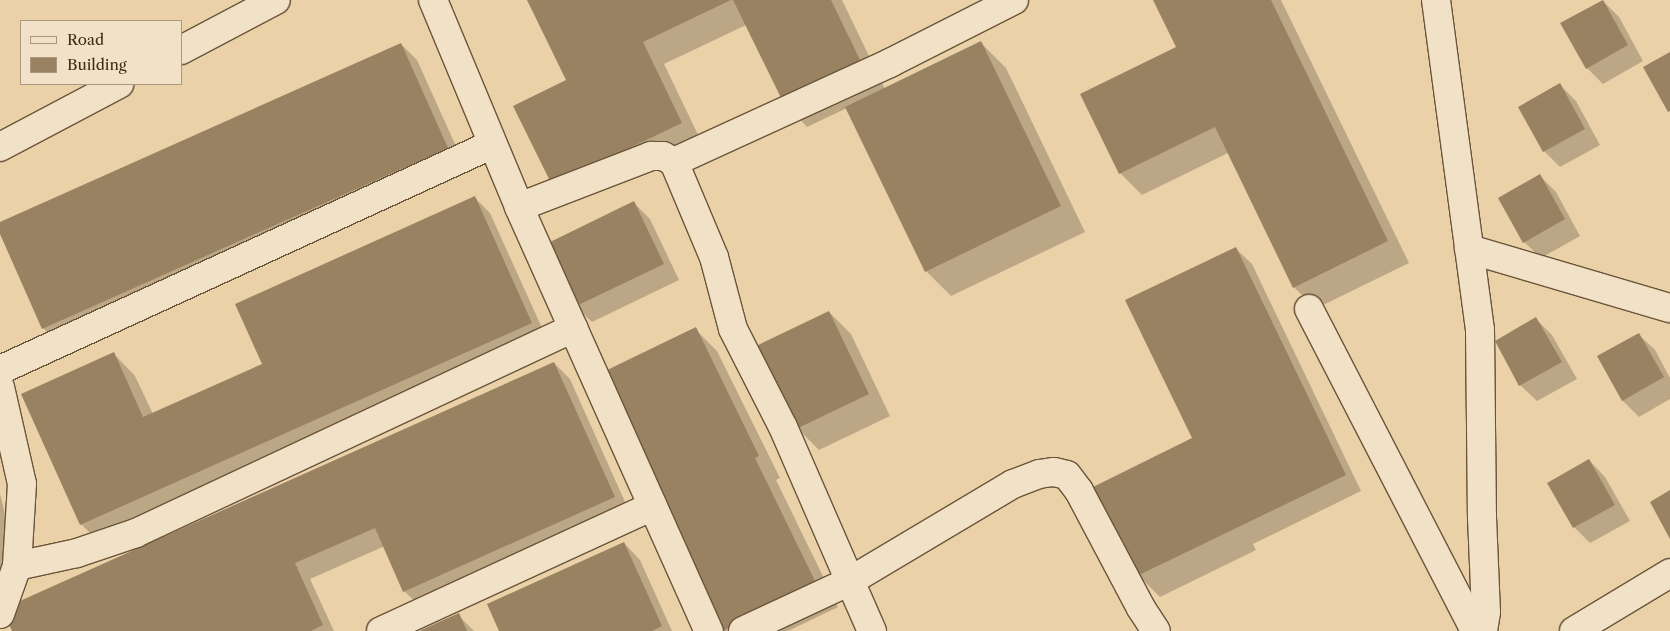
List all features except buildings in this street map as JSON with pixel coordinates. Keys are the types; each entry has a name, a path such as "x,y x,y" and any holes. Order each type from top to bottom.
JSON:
{"street":[{"path":"182,49 274,0"},
{"path":"433,0 518,207 709,631"},
{"path":"674,162 890,63 1014,0"},
{"path":"1436,0 1480,330 1486,612 1483,631"},
{"path":"0,147 117,85"},
{"path":"0,370 493,144"},
{"path":"518,207 651,156 663,156 674,162 714,258 733,329 782,427 872,631"},
{"path":"1469,249 1670,308"},
{"path":"1309,309 1475,631"},
{"path":"16,566 77,553 136,532 573,328"},
{"path":"0,387 22,484 16,566 0,614"},
{"path":"743,631 850,581 1013,484 1039,474 1054,472 1067,475 1079,491 1140,608 1156,631"},
{"path":"382,631 653,506"},
{"path":"1574,631 1670,573"}]}
